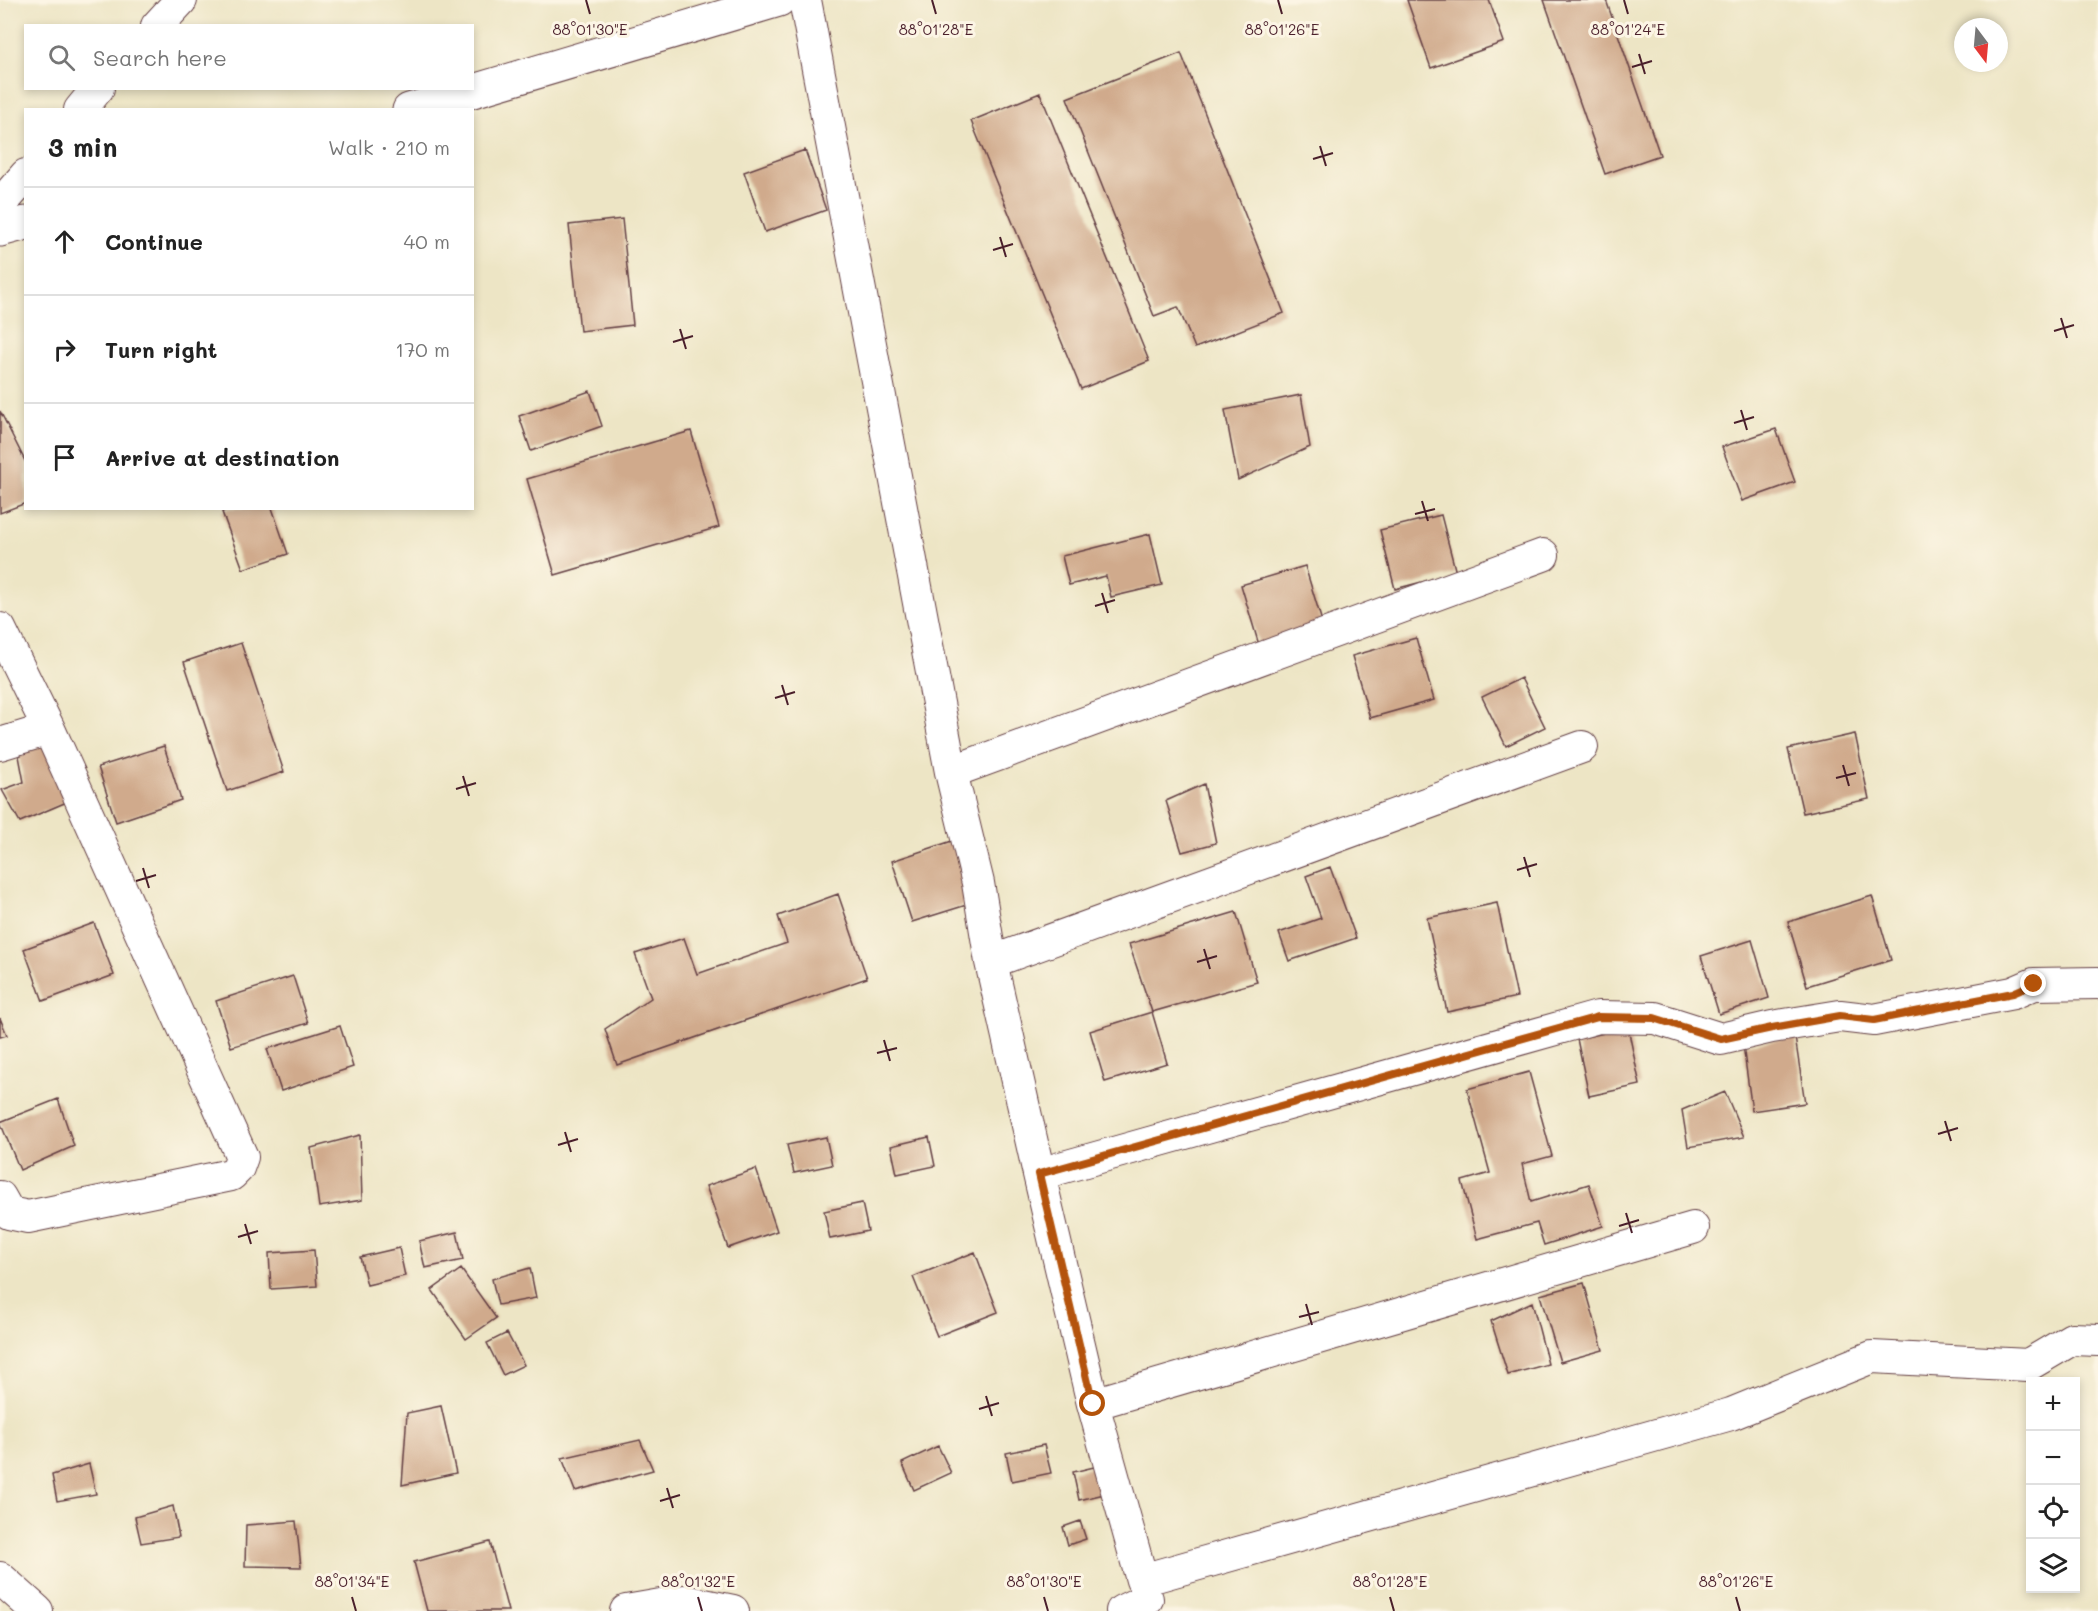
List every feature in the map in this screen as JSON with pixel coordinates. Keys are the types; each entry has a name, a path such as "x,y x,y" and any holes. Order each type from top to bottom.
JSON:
{"highway":[{"path":"416,108 779,0"},
{"path":"0,230 24,224"}],"street":[{"path":"159,24 181,0"},
{"path":"805,0 951,772 978,883 991,962 1093,1404 1142,1580 1731,1414 1872,1357 2028,1365 2072,1339 2098,1340"},
{"path":"82,108 96,90"},
{"path":"0,206 24,177"},
{"path":"951,772 1543,555"},
{"path":"0,629 49,729 242,1157 238,1168 231,1175 28,1217 9,1213 0,1197"},
{"path":"0,744 49,729"},
{"path":"991,962 1582,747"},
{"path":"1039,1174 1598,1017 1654,1018 1721,1039 1840,1016 1874,1020 2013,993 2034,984 2098,983"},
{"path":"1093,1404 1693,1228"},
{"path":"0,1578 37,1611"},
{"path":"626,1611 684,1601 733,1611"}],"building":[{"path":"1407,0 1489,0 1504,42 1431,68"},
{"path":"1544,0 1606,0 1660,155 1605,174"},
{"path":"1181,53 1284,313 1195,348 1178,307 1154,316 1067,98"},
{"path":"1040,93 1149,361 1081,389 971,121"},
{"path":"805,150 826,210 765,232 744,172"},
{"path":"622,219 633,325 580,331 569,225"},
{"path":"590,391 602,426 531,451 519,416"},
{"path":"1301,395 1310,447 1238,480 1225,410"},
{"path":"0,411 24,459 24,504 0,513"},
{"path":"1776,429 1795,482 1742,501 1722,447"},
{"path":"691,431 719,527 555,575 527,479"},
{"path":"226,510 273,510 288,554 243,569 222,512"},
{"path":"1441,515 1456,573 1395,589 1380,530"},
{"path":"1150,534 1162,585 1111,597 1106,576 1069,585 1062,556"},
{"path":"1305,566 1323,625 1259,645 1241,585"},
{"path":"1416,638 1434,700 1370,718 1352,656"},
{"path":"241,643 284,772 227,791 184,662"},
{"path":"1521,678 1545,727 1506,746 1482,697"},
{"path":"1855,734 1869,799 1803,813 1788,749"},
{"path":"44,742 69,801 20,822 2,790 24,782 19,756"},
{"path":"164,746 181,800 116,822 98,767"},
{"path":"1204,784 1216,843 1182,852 1166,801"},
{"path":"952,841 973,903 912,922 892,861"},
{"path":"1330,867 1356,938 1289,961 1279,933 1321,918 1306,876"},
{"path":"838,894 867,978 617,1065 605,1029 651,998 635,954 684,938 697,974 787,943 778,916"},
{"path":"1872,896 1891,960 1807,986 1788,922"},
{"path":"1497,903 1517,997 1447,1012 1427,918"},
{"path":"1236,912 1257,982 1152,1012 1129,944"},
{"path":"94,923 114,975 43,1001 24,949"},
{"path":"1752,940 1769,998 1719,1014 1701,956"},
{"path":"293,976 308,1023 231,1047 216,1001"},
{"path":"1152,1012 1167,1063 1105,1082 1090,1031"},
{"path":"0,1018 7,1035 0,1037"},
{"path":"340,1026 353,1067 281,1091 267,1049"},
{"path":"1628,1028 1640,1085 1589,1096 1577,1039"},
{"path":"1795,1037 1805,1103 1752,1111 1743,1045"},
{"path":"1529,1072 1552,1156 1522,1164 1531,1202 1589,1184 1603,1226 1544,1245 1537,1223 1477,1239 1462,1181 1490,1173 1467,1089"},
{"path":"1725,1092 1744,1137 1688,1147 1682,1110"},
{"path":"58,1099 74,1146 20,1170 0,1122"},
{"path":"360,1135 362,1200 319,1207 311,1148"},
{"path":"826,1137 832,1165 794,1173 787,1145"},
{"path":"929,1137 935,1166 897,1174 891,1146"},
{"path":"756,1169 777,1231 728,1248 706,1186"},
{"path":"862,1203 868,1231 830,1239 824,1211"},
{"path":"457,1232 463,1260 425,1268 419,1241"},
{"path":"399,1248 405,1276 367,1285 360,1257"},
{"path":"314,1250 317,1286 271,1289 269,1253"},
{"path":"975,1252 998,1312 937,1336 913,1277"},
{"path":"530,1268 536,1298 498,1305 492,1279"},
{"path":"461,1269 496,1318 466,1339 432,1290"},
{"path":"1584,1283 1603,1350 1560,1362 1540,1295"},
{"path":"1532,1302 1548,1364 1508,1375 1491,1321"},
{"path":"507,1333 524,1365 503,1375 487,1343"},
{"path":"441,1406 456,1473 402,1485 407,1413"},
{"path":"640,1440 653,1470 575,1491 562,1458"},
{"path":"1044,1445 1051,1473 1012,1481 1006,1453"},
{"path":"938,1446 951,1473 914,1490 902,1463"},
{"path":"1111,1463 1117,1491 1079,1500 1073,1472"},
{"path":"89,1464 96,1494 57,1501 52,1475"},
{"path":"173,1506 179,1537 141,1543 135,1517"},
{"path":"296,1521 301,1567 245,1566 246,1525"},
{"path":"1080,1521 1086,1539 1068,1545 1063,1527"},
{"path":"490,1542 508,1611 427,1611 414,1562"}],"route":[{"path":"1093,1404 1039,1174 1598,1017 1654,1018 1721,1039 1840,1016 1874,1020 2013,993 2034,984"}]}
